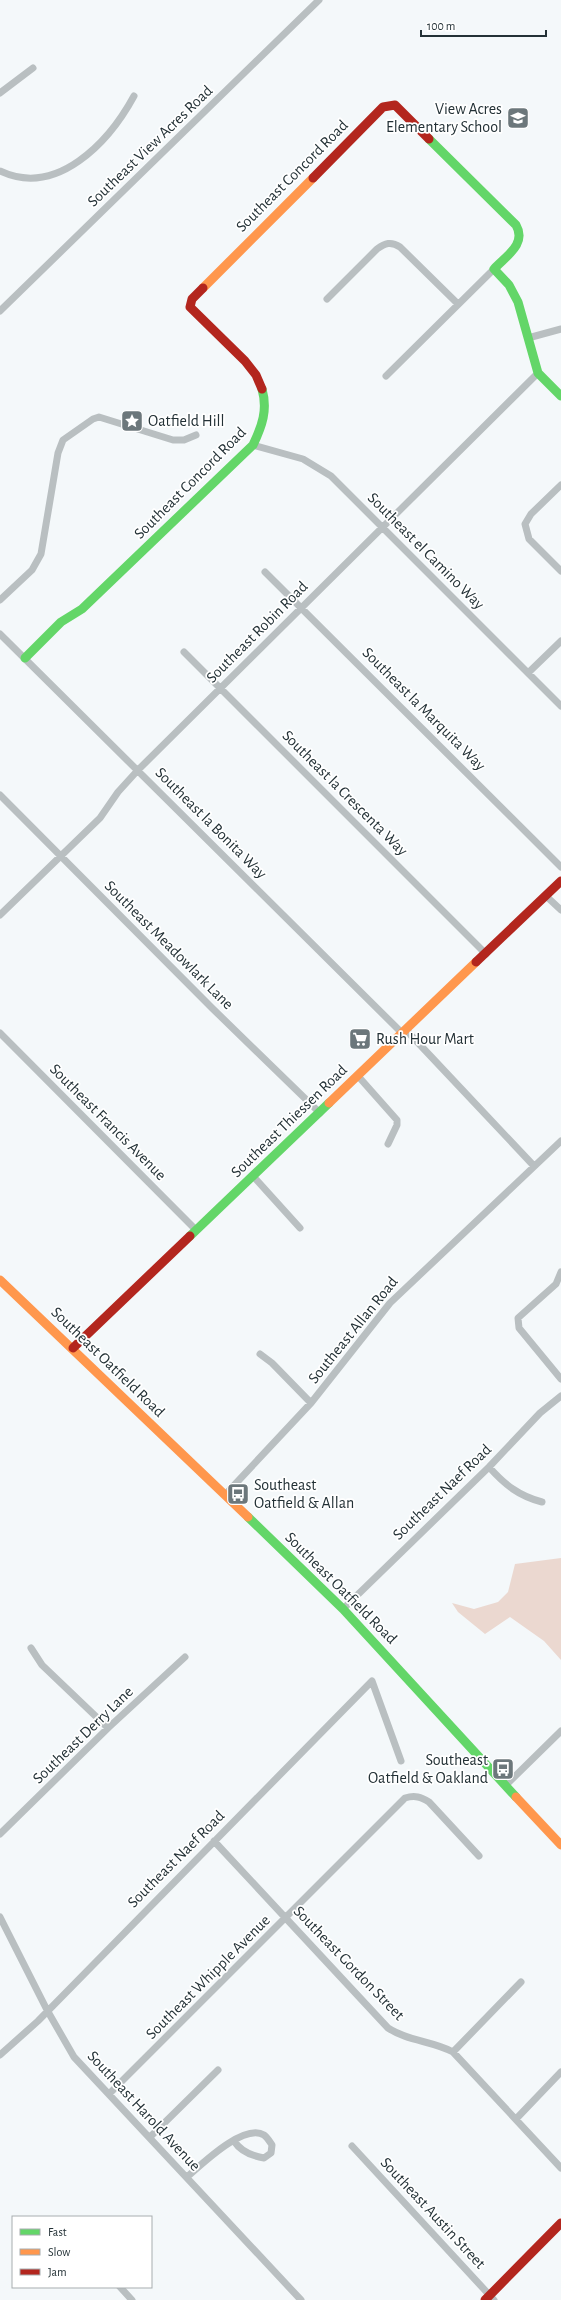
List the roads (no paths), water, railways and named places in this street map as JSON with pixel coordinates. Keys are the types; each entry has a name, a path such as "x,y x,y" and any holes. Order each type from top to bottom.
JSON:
{"main road":[{"name":"Southeast Concord Road","path":"25,658 61,622 82,609 253,445 260,431 265,415 265,398 260,381 250,366 190,307 192,299 383,107 395,105 516,225 520,232 519,243 494,269"},
{"path":"494,269 514,293 538,373 561,396"},
{"name":"Southeast Thiessen Road","path":"73,1348 561,882"},
{"name":"Southeast Oatfield Road","path":"0,1280 73,1348 343,1609 561,1845"},
{"path":"490,2298 561,2223"}],"street":[{"name":"Southeast View Acres Road","path":"0,311 319,0"},
{"path":"0,93 33,68"},
{"path":"0,172 21,178 36,178 53,176 64,171 87,154 122,118 134,96"},
{"path":"327,299 377,249 384,244 390,243 400,247 458,304"},
{"path":"386,376 494,269"},
{"path":"528,338 561,329"},
{"name":"Southeast Robin Road","path":"0,915 100,818 118,792 138,770 301,606 383,528 538,373"},
{"path":"0,600 32,570 41,554 58,453 63,440 93,419 99,417 173,440 184,440 196,435"},
{"name":"Southeast el Camino Way","path":"253,445 286,453 318,467 331,476 561,706"},
{"path":"561,485 531,514 525,524 529,539 561,571"},
{"name":"Southeast la Marquita Way","path":"266,572 561,867"},
{"name":"Southeast la Bonita Way","path":"0,634 404,1032 534,1166"},
{"path":"528,673 561,641"},
{"name":"Southeast la Crescenta Way","path":"184,652 486,954"},
{"name":"Southeast Meadowlark Lane","path":"0,795 320,1113"},
{"path":"546,896 561,910"},
{"name":"Southeast Francis Avenue","path":"0,1033 196,1230"},
{"path":"358,1076 397,1120 397,1125 388,1144"},
{"name":"Southeast Allan Road","path":"225,1495 311,1403 390,1303 561,1141"},
{"path":"253,1176 300,1228"},
{"path":"561,1272 556,1284 518,1318 519,1328 561,1379"},
{"path":"260,1354 272,1362 311,1403"},
{"name":"Southeast Naef Road","path":"343,1609 489,1467 540,1413 561,1396"},
{"path":"489,1467 516,1493 525,1498 542,1502"},
{"path":"31,1648 42,1665 108,1728"},
{"name":"Southeast Derry Lane","path":"0,1834 108,1728 185,1657"},
{"name":"Southeast Naef Road","path":"0,2055 47,2010 372,1681 401,1762"},
{"path":"506,1785 561,1732"},
{"name":"Southeast Whipple Avenue","path":"109,2094 286,1919 405,1798 412,1796 429,1802 479,1856"},
{"name":"Southeast Gordon Street","path":"214,1841 388,2028 402,2035 444,2047 453,2052 561,2168"},
{"name":"Southeast Harold Avenue","path":"0,1917 47,2010 74,2057 300,2300"},
{"path":"453,2052 522,1982"},
{"path":"150,2137 218,2070"},
{"path":"516,2119 561,2072"},
{"path":"186,2177 220,2149 234,2141 250,2132 264,2135 272,2145 271,2153 264,2158 255,2157 239,2149 234,2141"},
{"name":"Southeast Austin Street","path":"352,2146 490,2298"},
{"path":"121,2288 132,2300"}],"place":[{"name":"View Acres Elementary School","path":"518,118"},
{"name":"Oatfield Hill","path":"132,421"},
{"name":"Rush Hour Mart","path":"360,1039"},
{"name":"Southeast Oatfield & Allan","path":"238,1494"},
{"name":"Southeast Oatfield & Oakland","path":"503,1769"}]}
